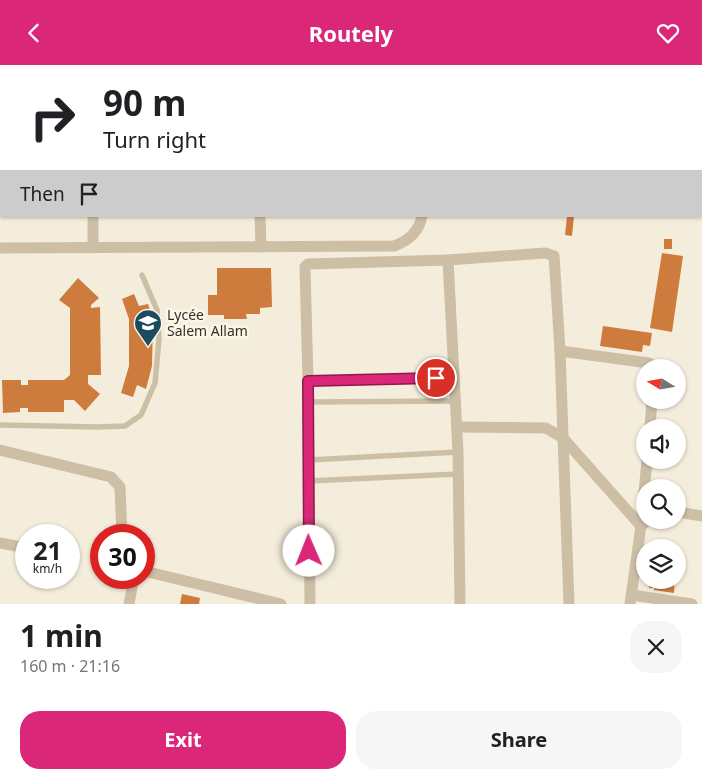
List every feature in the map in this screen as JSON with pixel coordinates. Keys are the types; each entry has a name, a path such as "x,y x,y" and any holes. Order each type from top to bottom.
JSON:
{"street":[{"path":"93,217 93,247"},
{"path":"260,217 261,247"},
{"path":"0,248 394,246 401,244 413,235 422,217"},
{"path":"310,604 305,267 308,264 448,260 545,253 554,256 560,351 569,604"},
{"path":"448,260 458,452 460,604"},
{"path":"560,351 636,361"},
{"path":"457,427 546,429 563,438 636,515"},
{"path":"0,450 111,477 120,487 122,524"},
{"path":"686,513 702,516"},
{"path":"643,529 631,600 692,604"},
{"path":"0,543 15,546"},
{"path":"155,574 281,604"},
{"path":"129,604 132,589"}],"lane":[{"path":"0,425 124,426 142,415 155,383 158,339 157,310 142,275"},
{"path":"308,381 454,378"},
{"path":"308,402 456,401"},
{"path":"309,460 458,452"},
{"path":"308,481 458,474"}],"building":[{"path":"567,217 574,217 572,236 565,235"},
{"path":"664,239 672,239 672,249 664,249"},
{"path":"662,253 683,256 672,332 650,328"},
{"path":"217,268 271,268 272,307 260,308 260,314 246,314 247,319 224,319 224,315 208,315 208,295 217,295"},
{"path":"78,278 99,298 91,305 91,308 100,307 101,375 88,375 88,384 100,394 85,411 74,400 64,400 64,412 28,412 28,408 20,408 20,412 3,413 2,380 21,380 21,385 28,385 28,380 64,380 70,375 70,308 59,300"},
{"path":"134,294 139,306 148,304 153,320 152,366 146,389 137,385 133,397 121,393 129,366 129,319 122,299"},
{"path":"603,326 652,333 650,346 643,345 642,352 600,346"},
{"path":"654,589 674,589 674,593"},
{"path":"182,594 200,598 199,604 180,604"}],"place":[{"name":"Lycée Salem Allam","path":"148,347"}],"route":[{"path":"309,551 308,381 436,378"}]}
